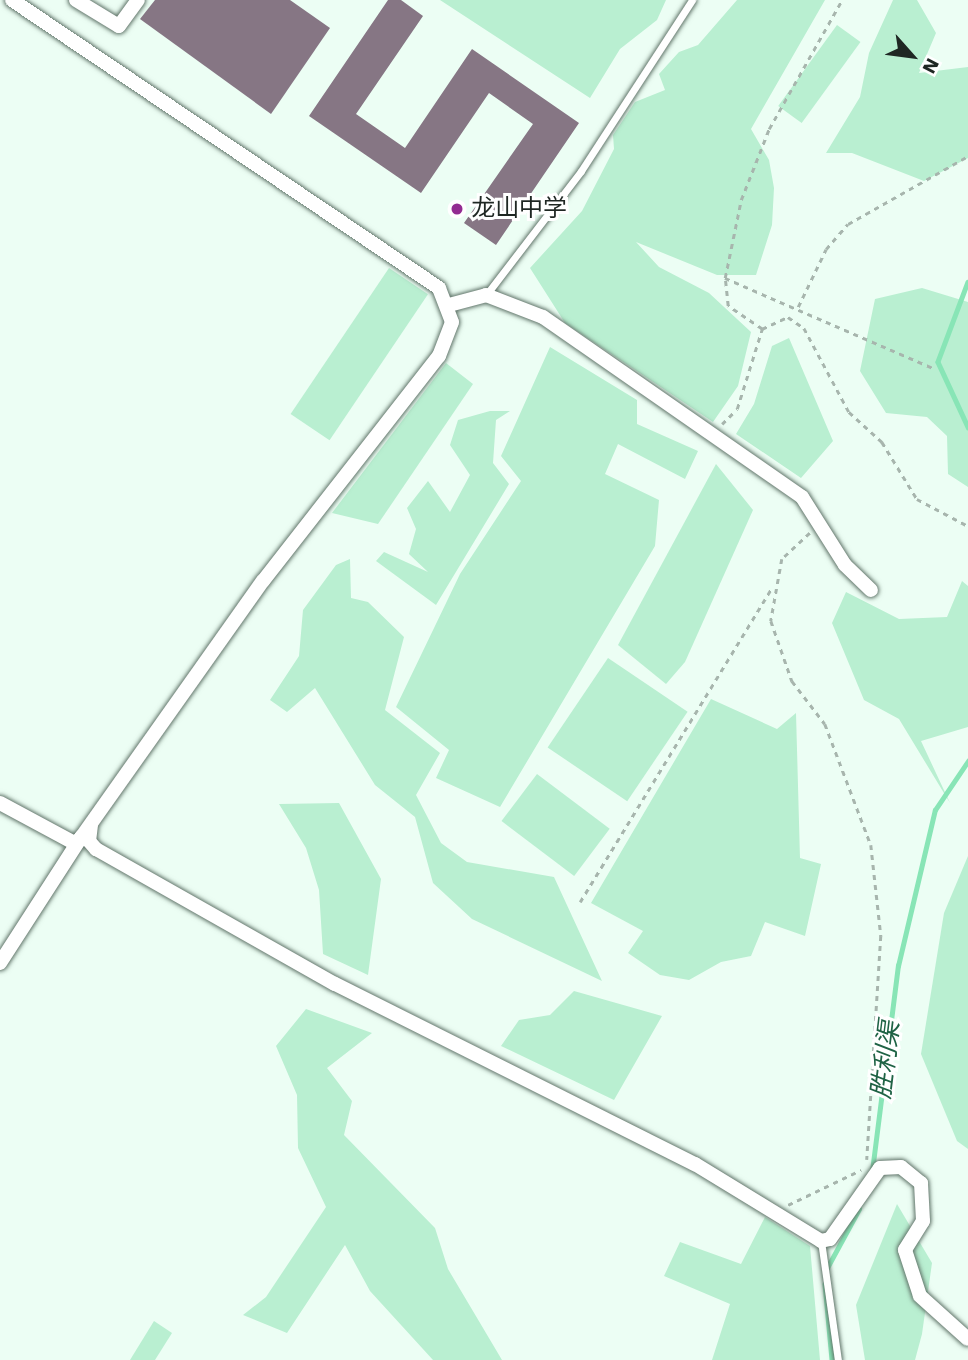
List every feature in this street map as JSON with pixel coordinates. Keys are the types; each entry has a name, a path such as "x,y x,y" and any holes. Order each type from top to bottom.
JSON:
{"street":[{"path":"0,963 76,844 263,581 439,356 452,322 449,306 417,272 12,0"},
{"path":"76,0 119,26 138,0"},
{"path":"449,306 486,295 543,317 802,497 825,528 851,572 871,590"},
{"path":"0,803 76,844"},
{"path":"97,815 89,836 96,849 335,984 467,1046 775,1209 821,1241 830,1239 877,1171 901,1167 921,1183 923,1222 905,1250 920,1296 968,1339"}],"lane":[{"path":"486,295 581,171 692,0"},
{"path":"821,1241 838,1360"}],"path":[{"path":"762,330 727,306 725,278 740,200 769,129 842,0"},
{"path":"798,307 826,249 848,224 968,156"},
{"path":"725,278 798,307 933,368"},
{"path":"707,431 737,409 762,330 788,317 804,328 849,412 883,442 917,499 968,526"},
{"path":"775,1209 867,1166 881,936 872,845 825,724 784,664 771,621 774,584 782,559 815,528 825,528"},
{"path":"580,902 774,584"}],"green space":[{"path":"440,0 666,0 657,20 620,49 590,98"},
{"path":"737,0 825,0 751,129 769,160 774,188 772,225 756,275 717,275 636,242 659,267 709,293 751,332 738,386 713,422 565,323 530,268 582,211 614,149 613,135 635,102 665,90 659,74 679,52 698,45"},
{"path":"893,0 917,0 936,33 919,73 968,67 968,158 924,181 852,153 826,153 860,97 869,53"},
{"path":"837,25 860,42 802,123 778,106"},
{"path":"389,268 428,294 330,440 291,414"},
{"path":"922,288 968,302 968,487 948,474 947,436 927,417 886,413 860,371 875,299"},
{"path":"789,338 833,441 801,478 736,434 754,404 772,346"},
{"path":"550,347 637,400 637,424 698,451 685,479 618,444 605,474 659,500 655,546 500,807 436,778 449,750 396,707 460,574 521,481 501,456"},
{"path":"446,363 473,384 378,524 332,513"},
{"path":"490,411 510,411 496,420 493,463 509,484 436,605 376,561 384,552 428,572 409,554 416,529 407,508 428,481 450,512 470,475 450,445 458,420"},
{"path":"716,464 753,510 685,662 666,684 618,645"},
{"path":"350,559 351,598 368,602 404,637 385,710 440,753 416,795 441,843 467,862 554,877 602,981 472,919 433,883 415,817 375,785 315,688 287,712 270,700 299,656 303,610 336,565"},
{"path":"962,581 968,586 968,727 921,741 950,803 899,719 864,700 832,623 846,592 899,619 947,617"},
{"path":"608,658 688,712 627,801 548,748"},
{"path":"711,699 777,729 796,713 800,858 821,864 805,936 765,922 751,956 721,962 689,980 660,975 628,953 643,931 591,903"},
{"path":"537,774 610,829 574,876 501,821"},
{"path":"339,803 381,879 368,975 323,954 319,890 306,848 279,804"},
{"path":"968,856 968,1149 957,1141 921,1054 944,913"},
{"path":"574,991 662,1016 614,1100 501,1046 519,1020 550,1015"},
{"path":"306,1009 372,1033 327,1068 352,1101 344,1135 435,1228 448,1269 502,1360 433,1360 370,1291 345,1245 287,1333 243,1315 266,1297 326,1207 298,1148 297,1095 276,1046"},
{"path":"897,1204 932,1263 922,1334 915,1360 865,1360 856,1305"},
{"path":"765,1217 810,1246 820,1360 712,1360 730,1304 664,1276 680,1242 741,1264"},
{"path":"154,1321 172,1333 155,1360 130,1360"}],"building":[{"path":"155,0 290,0 330,28 271,114 140,19"},
{"path":"388,0 401,0 423,16 356,114 405,148 472,49 579,123 496,245 464,223 533,124 489,93 421,193 309,116"}],"waterway":[{"name":"胜利渠","path":"968,282 938,362 968,427"},
{"name":"胜利渠","path":"872,1171 898,966 935,810 968,761"},
{"name":"胜利渠","path":"827,1268 859,1209"},
{"name":"胜利渠","path":"825,1284 832,1360"}],"place":[{"name":"龙山中学","path":"457,209"}]}
